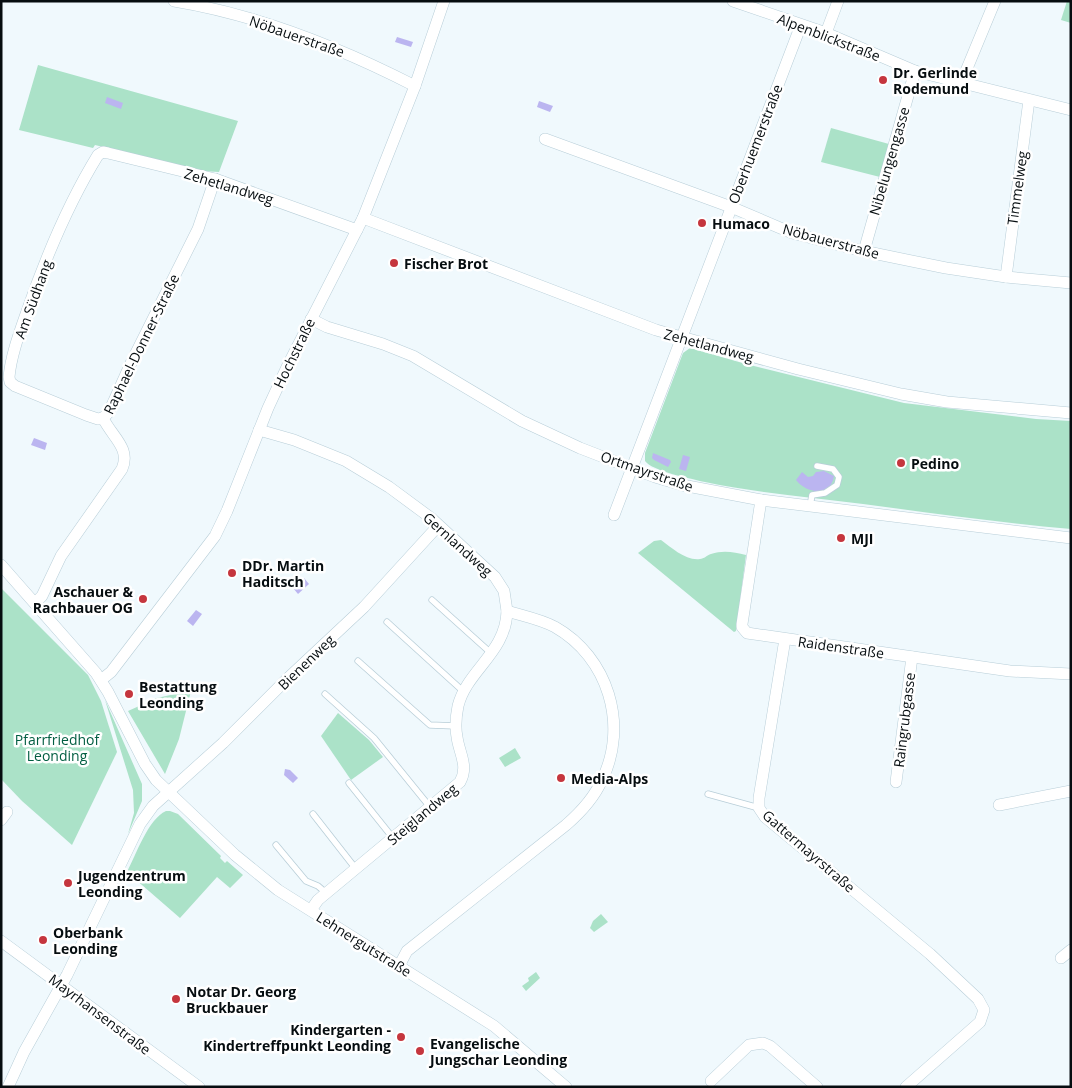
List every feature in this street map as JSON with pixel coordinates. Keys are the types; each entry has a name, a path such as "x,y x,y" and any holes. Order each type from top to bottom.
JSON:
{"street":[{"name":"Nöbauerstraße","path":"174,1 202,6 279,27 345,52 415,86"},
{"name":"Hochstraße","path":"101,680 111,672 215,536 283,375 363,218 415,86 444,1"},
{"name":"Alpenblickstraße","path":"733,1 826,33 915,71 1071,110"},
{"path":"826,33 838,1"},
{"path":"961,83 995,1"},
{"name":"Oberhuemerstraße","path":"614,515 801,25"},
{"name":"Nibelungengasse","path":"864,251 915,71"},
{"name":"Timmelweg","path":"1006,276 1029,100"},
{"name":"Nöbauerstraße","path":"545,139 731,207 792,233 864,251 946,268 1071,283"},
{"name":"Zehetlandweg","path":"98,155 103,152 108,153 215,179 357,230"},
{"name":"Am Südhang","path":"98,155 60,230 33,292 9,377 10,382 14,386 92,417 103,418"},
{"name":"Raphael-Donner-Straße","path":"35,603 42,596 62,556 126,461 122,448 103,418 109,412 131,363 198,229 215,179"},
{"name":"Zehetlandweg","path":"363,218 656,330 683,338 901,394 947,402 1071,413"},
{"name":"Ortmayrstraße","path":"311,319 328,327 406,353 431,366 522,422 580,448 682,485 761,500 1071,538"},
{"name":"Gernlandweg","path":"259,430 294,440 354,465 389,487 431,518 495,577 504,592 507,611"},
{"name":"Raidenstraße","path":"761,500 742,627 747,632 1010,671 1071,674"},
{"name":"Bienenweg","path":"8,1087 24,1052 62,985 140,824 153,806 253,715 286,680 364,607 438,526"},
{"name":"Lehnergutstraße","path":"1,565 101,680 145,764 156,780 169,793 255,872 278,890 494,1026 566,1087"},
{"path":"399,966 408,951 576,816 597,789 608,765 614,738 613,710 604,680 596,666 582,649 548,623 507,611"},
{"name":"Steiglandweg","path":"310,910 326,893 455,788 464,776 464,765 456,726 458,707 464,692 492,654 505,628 507,611"},
{"name":"Gattermayrstraße","path":"785,639 759,798 759,808 764,817 930,954 978,999 984,1010 980,1022 906,1087"},
{"name":"Raingrubgasse","path":"896,782 912,657"},
{"path":"999,806 1071,791"},
{"name":"Mayrhansenstraße","path":"1,941 199,1087"},
{"path":"1061,958 1071,950"},
{"path":"711,1081 749,1045 763,1043 770,1046 817,1087"}],"lane":[{"path":"810,506 812,495 825,493 837,485 839,477 833,469 818,466"},
{"path":"432,600 492,654"},
{"path":"387,622 464,692"},
{"path":"358,661 430,725 456,726"},
{"path":"325,694 374,738 430,808"},
{"path":"349,783 393,838"},
{"path":"708,794 759,808"},
{"path":"313,814 356,869"},
{"path":"276,845 306,881 318,886 326,893"}],"green space":[{"path":"1067,1 1071,1 1071,23 1061,20"},
{"path":"38,65 238,121 219,172 202,171 95,145 93,148 19,130"},
{"path":"831,128 889,144 880,177 821,162"},
{"path":"690,348 746,364 904,403 1036,419 1071,421 1071,529 993,521 744,489 691,479 649,465 645,461 645,453 683,353"},
{"path":"661,540 679,553 695,559 701,559 720,552 746,555 736,631 734,632 638,553 654,541"},
{"name":"Pfarrfriedhof Leonding","path":"1,588 88,675 101,701 117,752 72,845 22,801 1,779"},
{"path":"188,680 191,691 179,739 165,774 128,711 157,698 175,694"},
{"path":"105,700 142,784 142,801 128,834 134,813 133,790"},
{"path":"338,713 369,740 383,757 351,780 321,736"},
{"path":"515,748 521,758 505,767 499,758"},
{"path":"166,811 178,814 221,856 220,858 225,863 227,861 243,875 230,888 217,877 180,918 127,872 148,829"},
{"path":"601,914 608,922 594,932 590,928 593,921"},
{"path":"536,972 540,978 526,991 522,986"}],"shaded area":[{"path":"397,37 413,42 411,47 395,42"},
{"path":"107,97 123,103 121,109 105,103"},
{"path":"539,101 553,106 550,112 537,107"},
{"path":"34,438 47,443 45,450 31,445"},
{"path":"653,453 670,460 671,462 668,467 654,460 652,458"},
{"path":"683,455 690,457 686,471 679,469"},
{"path":"824,471 834,476 832,483 824,490 818,491 806,488 796,480 802,472 808,477 813,476 816,472"},
{"path":"304,578 309,584 298,594 293,588"},
{"path":"196,610 202,614 193,626 187,621"},
{"path":"285,769 290,770 298,778 293,783 284,775"}],"place":[{"name":"Dr. Gerlinde Rodemund","path":"883,80"},
{"name":"Humaco","path":"702,223"},
{"name":"Fischer Brot","path":"394,263"},
{"name":"Pedino","path":"901,463"},
{"name":"MJI","path":"841,538"},
{"name":"DDr. Martin Haditsch","path":"232,573"},
{"name":"Aschauer & Rachbauer OG","path":"143,599"},
{"name":"Bestattung Leonding","path":"129,694"},
{"name":"Media-Alps","path":"561,778"},
{"name":"Jugendzentrum Leonding","path":"68,883"},
{"name":"Oberbank Leonding","path":"43,940"},
{"name":"Notar Dr. Georg Bruckbauer","path":"176,999"},
{"name":"Kindergarten - Kindertreffpunkt Leonding","path":"401,1037"},
{"name":"Evangelische Jungschar Leonding","path":"420,1051"}]}
